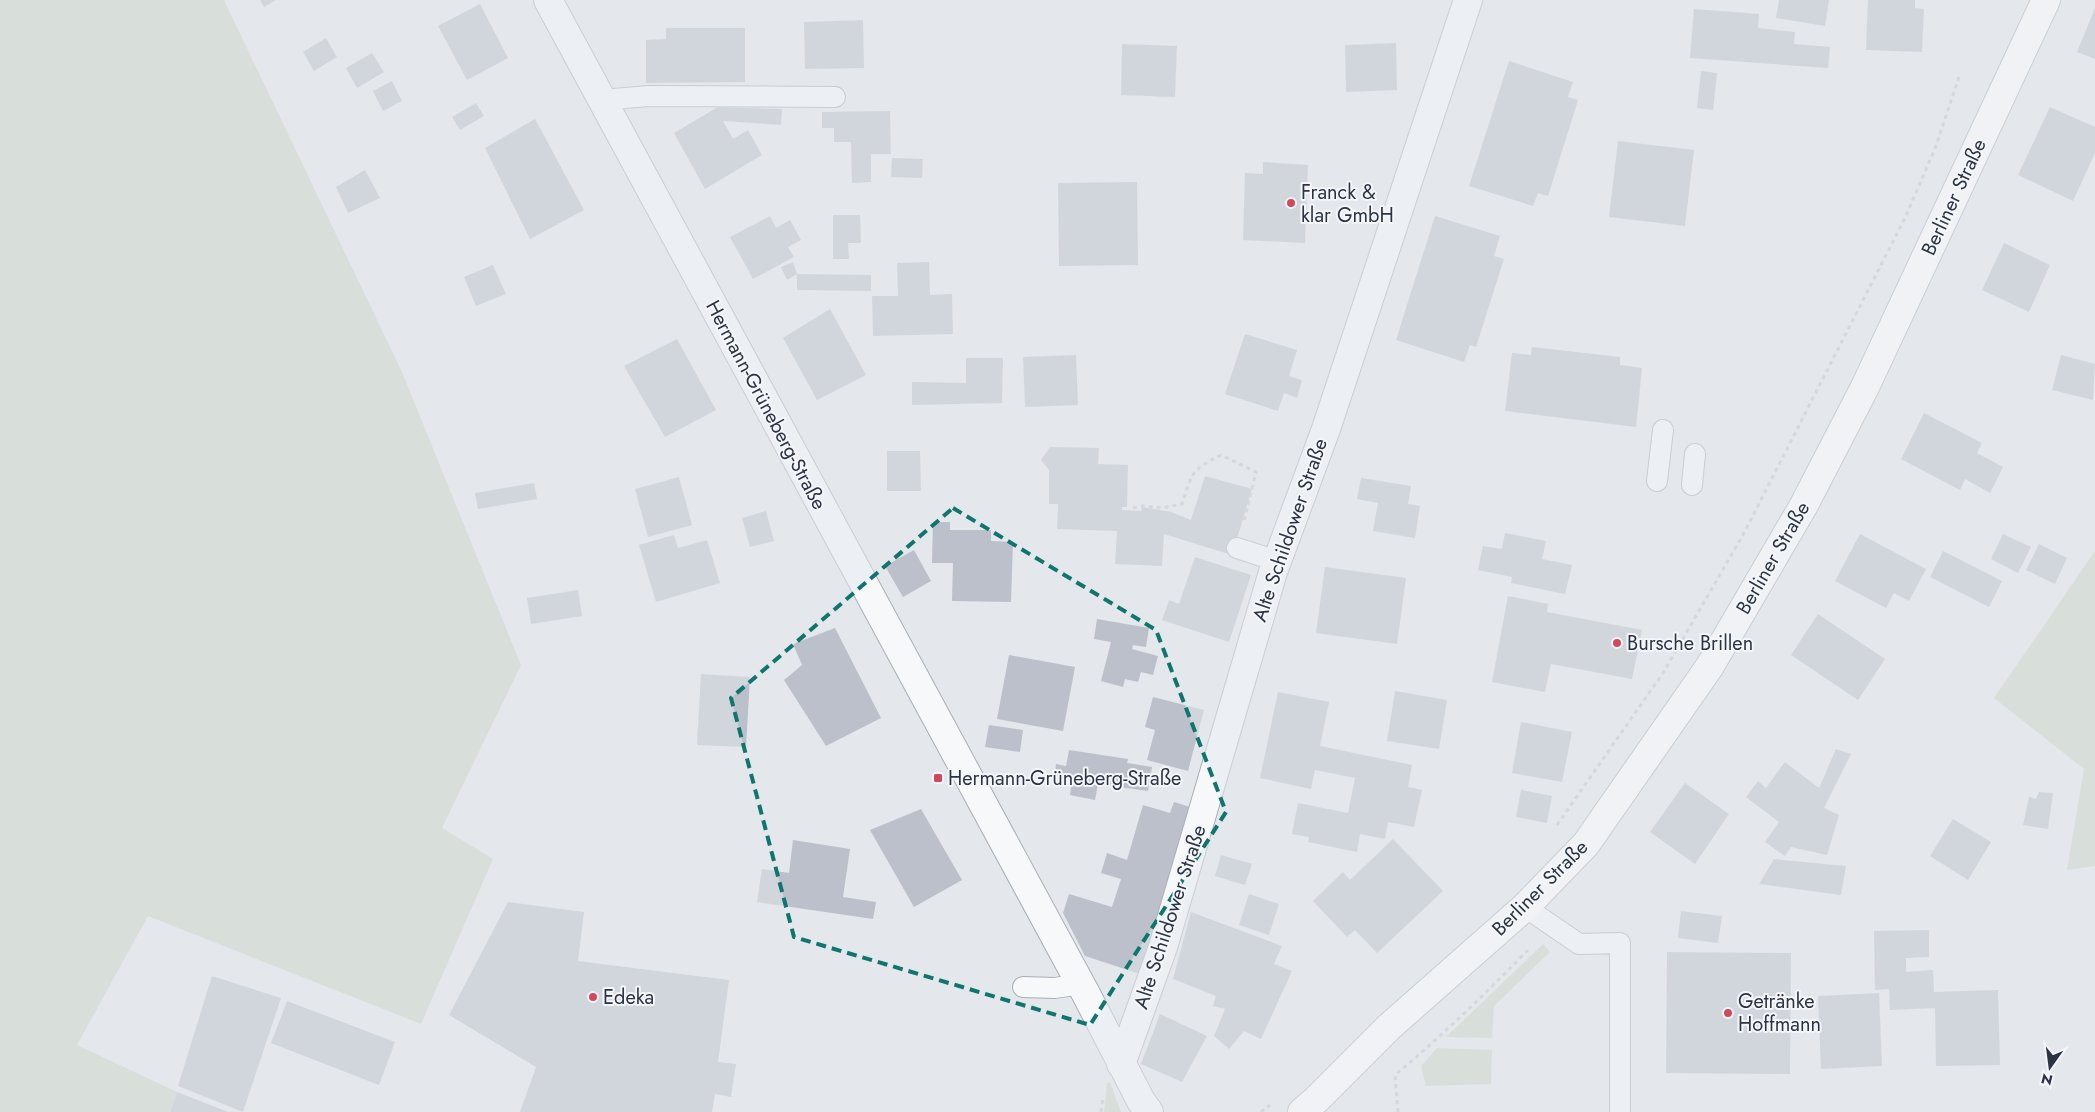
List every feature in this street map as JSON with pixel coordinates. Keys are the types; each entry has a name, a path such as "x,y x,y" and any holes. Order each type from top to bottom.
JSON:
{"main road":[{"name":"Berliner Straße","path":"1316,1108 1389,1027 1525,907 1586,844 1710,666 1800,514 1865,387 2046,0"}],"street":[{"name":"Hermann-Grüneberg-Straße","path":"548,0 1080,984 1143,1108"},
{"name":"Alte Schildower Straße","path":"1121,1064 1163,947 1251,644 1277,562 1326,429 1468,0"}],"lane":[{"path":"602,100 649,96 834,97"},
{"path":"1657,481 1663,430"},
{"path":"1692,485 1696,454"},
{"path":"1237,548 1277,562"},
{"path":"1525,907 1579,944 1620,943 1620,1112"},
{"path":"1023,987 1055,988 1080,984"}],"path":[{"path":"1552,832 1663,673 1744,532 1905,218 1936,146 1959,77"},
{"path":"1133,508 1143,506 1162,508 1182,504 1192,474 1200,466 1221,455 1256,472 1237,548"},
{"path":"1260,1112 1273,1102"}],"highlighted area":[{"path":"953,508 1156,630 1226,812 1090,1025 794,937 731,698"}],"green space":[{"path":"0,0 224,0 402,372 521,665 442,828 493,859 421,1024 148,916 77,1045 177,1092 170,1112 0,1112"},
{"path":"2095,551 2095,866 2067,870 2084,769 1994,698"},
{"path":"1543,944 1550,952 1494,1006 1492,1038 1446,1037"},
{"path":"1437,1048 1492,1050 1491,1084 1426,1086 1421,1066"},
{"path":"1110,1082 1121,1112 1104,1112 1107,1083"}],"building":[{"path":"260,0 276,0 264,7"},
{"path":"1779,0 1829,0 1825,26 1776,18"},
{"path":"1868,0 1915,0 1915,8 1924,9 1922,52 1866,50"},
{"path":"480,4 508,58 467,80 438,26"},
{"path":"2095,8 2095,59 2077,52"},
{"path":"1694,9 1759,14 1758,28 1795,32 1794,44 1830,47 1828,68 1690,58"},
{"path":"863,20 864,68 805,69 804,22"},
{"path":"666,28 745,28 745,82 646,83 646,40 666,39"},
{"path":"326,38 337,57 314,71 303,52"},
{"path":"1396,43 1397,90 1346,92 1345,45"},
{"path":"1122,44 1177,46 1175,97 1121,95"},
{"path":"372,53 384,72 357,88 346,68"},
{"path":"1509,61 1573,82 1568,97 1578,100 1548,196 1538,193 1533,206 1469,186"},
{"path":"1701,71 1717,73 1713,110 1697,108"},
{"path":"392,81 402,101 383,111 373,91"},
{"path":"476,103 484,116 460,130 452,117"},
{"path":"718,107 782,109 781,125 723,121 733,139 748,130 762,155 705,189 674,133"},
{"path":"2050,107 2095,127 2095,153 2073,201 2018,175"},
{"path":"890,111 891,154 871,154 871,182 852,183 851,142 834,142 834,128 822,128 822,112"},
{"path":"535,119 584,210 530,239 485,148"},
{"path":"1618,141 1694,150 1685,226 1609,217"},
{"path":"892,158 923,159 922,178 891,177"},
{"path":"1263,162 1308,165 1305,243 1243,240 1245,173 1263,174"},
{"path":"365,170 380,198 348,213 336,187"},
{"path":"1137,182 1138,265 1059,266 1058,183"},
{"path":"833,215 860,215 861,243 848,243 849,259 833,259"},
{"path":"770,216 776,228 790,220 801,240 788,247 794,257 753,279 730,237"},
{"path":"1435,216 1500,236 1494,256 1504,259 1476,347 1470,345 1464,362 1396,340"},
{"path":"2004,243 2050,265 2029,312 1982,290"},
{"path":"793,262 797,274 787,280 781,267"},
{"path":"929,262 930,295 952,294 953,334 873,336 872,296 898,296 897,263"},
{"path":"493,265 506,294 476,306 464,277"},
{"path":"797,274 871,275 871,291 797,290"},
{"path":"830,309 866,375 817,400 783,338"},
{"path":"1245,334 1297,350 1289,376 1302,380 1297,398 1284,393 1278,411 1225,394"},
{"path":"677,339 716,410 665,437 624,366"},
{"path":"1532,347 1620,357 1620,365 1642,368 1636,427 1505,411 1512,353 1531,355"},
{"path":"1076,355 1078,405 1025,407 1023,357"},
{"path":"2061,355 2095,364 2093,400 2052,390"},
{"path":"966,358 1003,358 1002,403 912,405 912,382 966,383"},
{"path":"1924,413 1982,443 1977,453 2003,467 1990,493 1965,479 1960,490 1901,459"},
{"path":"1050,447 1099,448 1098,464 1128,465 1127,507 1122,507 1122,510 1141,511 1142,507 1171,512 1191,520 1205,476 1252,489 1232,555 1164,534 1162,566 1115,564 1117,531 1057,529 1058,504 1049,504 1049,470 1041,460"},
{"path":"887,451 920,451 921,491 887,491"},
{"path":"679,477 692,525 648,537 635,489"},
{"path":"1361,478 1411,486 1408,504 1420,506 1415,538 1373,531 1378,503 1357,499"},
{"path":"534,483 537,499 478,509 475,493"},
{"path":"766,511 774,541 750,547 742,518"},
{"path":"933,522 950,522 950,530 991,530 991,541 1013,542 1011,602 952,601 953,563 932,563"},
{"path":"1505,533 1546,541 1542,559 1572,565 1565,594 1511,583 1512,577 1478,570 1483,546 1502,549"},
{"path":"1860,534 1926,569 1909,601 1894,593 1886,608 1835,581"},
{"path":"2003,534 2031,547 2018,573 1991,559"},
{"path":"674,535 678,548 707,540 720,583 656,602 639,545"},
{"path":"2039,544 2067,558 2055,584 2026,570"},
{"path":"914,550 931,581 903,597 885,566"},
{"path":"1943,551 2002,581 1989,607 1930,577"},
{"path":"1195,557 1251,575 1229,642 1162,620 1169,600 1179,604"},
{"path":"1325,567 1406,578 1397,644 1316,633"},
{"path":"578,590 582,616 531,624 527,598"},
{"path":"1508,596 1548,604 1547,612 1642,630 1632,679 1551,664 1545,692 1492,682"},
{"path":"1818,614 1885,659 1858,700 1791,655"},
{"path":"1097,619 1149,628 1146,647 1133,645 1132,649 1158,656 1153,675 1141,672 1138,682 1125,679 1123,687 1101,681 1111,642 1094,639"},
{"path":"835,628 881,718 826,746 784,680 802,665 793,644"},
{"path":"1009,655 1075,667 1063,731 997,719"},
{"path":"701,674 750,677 746,747 697,745"},
{"path":"1395,691 1447,700 1439,749 1387,741"},
{"path":"1278,692 1329,702 1320,746 1412,765 1408,787 1422,790 1414,827 1388,822 1385,839 1360,834 1357,852 1308,842 1309,837 1292,834 1298,803 1348,813 1355,778 1315,770 1311,789 1260,778"},
{"path":"1153,697 1204,710 1188,771 1147,760 1155,730 1145,727"},
{"path":"1521,722 1572,732 1562,782 1512,773"},
{"path":"989,725 1023,730 1020,752 985,747"},
{"path":"1836,749 1851,754 1824,808 1839,815 1827,855 1791,847 1785,856 1765,842 1779,822 1746,797 1758,781 1766,788 1785,762 1819,788"},
{"path":"1069,750 1128,759 1127,763 1152,767 1148,791 1098,784 1095,800 1070,795 1072,779 1055,776 1056,764 1066,766"},
{"path":"1685,783 1729,814 1695,864 1650,832"},
{"path":"1521,790 1552,796 1547,823 1516,817"},
{"path":"2039,792 2053,793 2048,829 2023,825 2029,797 2036,799"},
{"path":"1174,802 1190,807 1140,974 1085,956 1063,913 1069,894 1112,907 1121,879 1101,873 1107,853 1127,860 1143,805 1170,813"},
{"path":"921,809 962,880 914,907 870,830"},
{"path":"1953,819 1991,842 1968,880 1930,856"},
{"path":"1393,839 1443,891 1377,953 1355,930 1347,937 1313,901 1343,872 1350,880"},
{"path":"793,840 850,849 843,897 876,902 873,919 757,902 762,869 789,873"},
{"path":"1221,855 1252,864 1245,885 1215,876"},
{"path":"1774,859 1846,866 1841,895 1759,884"},
{"path":"1249,894 1279,904 1269,935 1239,925"},
{"name":"Edeka","path":"508,902 584,912 578,961 729,980 718,1062 736,1064 731,1097 715,1094 712,1112 520,1112 536,1067 449,1015"},
{"path":"1681,911 1722,916 1718,943 1678,938"},
{"path":"1191,912 1282,946 1274,964 1292,971 1261,1039 1244,1031 1229,1049 1214,1036 1225,1009 1213,1006 1216,996 1173,979"},
{"path":"1929,930 1929,957 1906,958 1906,972 1933,970 1934,992 1998,990 2000,1065 1936,1066 1935,1008 1890,1010 1889,989 1875,990 1874,931"},
{"name":"Getränke Hoffmann","path":"1667,952 1791,953 1790,1074 1666,1073"},
{"path":"212,976 281,998 243,1112 178,1086"},
{"path":"1879,993 1882,1066 1821,1069 1818,996"},
{"path":"287,1001 395,1042 379,1085 271,1043"},
{"path":"1160,1014 1207,1036 1182,1082 1141,1064"},
{"path":"177,1092 228,1112 170,1112"}],"place":[{"name":"Franck & klar GmbH","path":"1291,203"},
{"name":"Bursche Brillen","path":"1617,643"},
{"name":"Hermann-Grüneberg-Straße","path":"938,778"},
{"name":"Edeka","path":"593,997"},
{"name":"Getränke Hoffmann","path":"1728,1013"}]}
